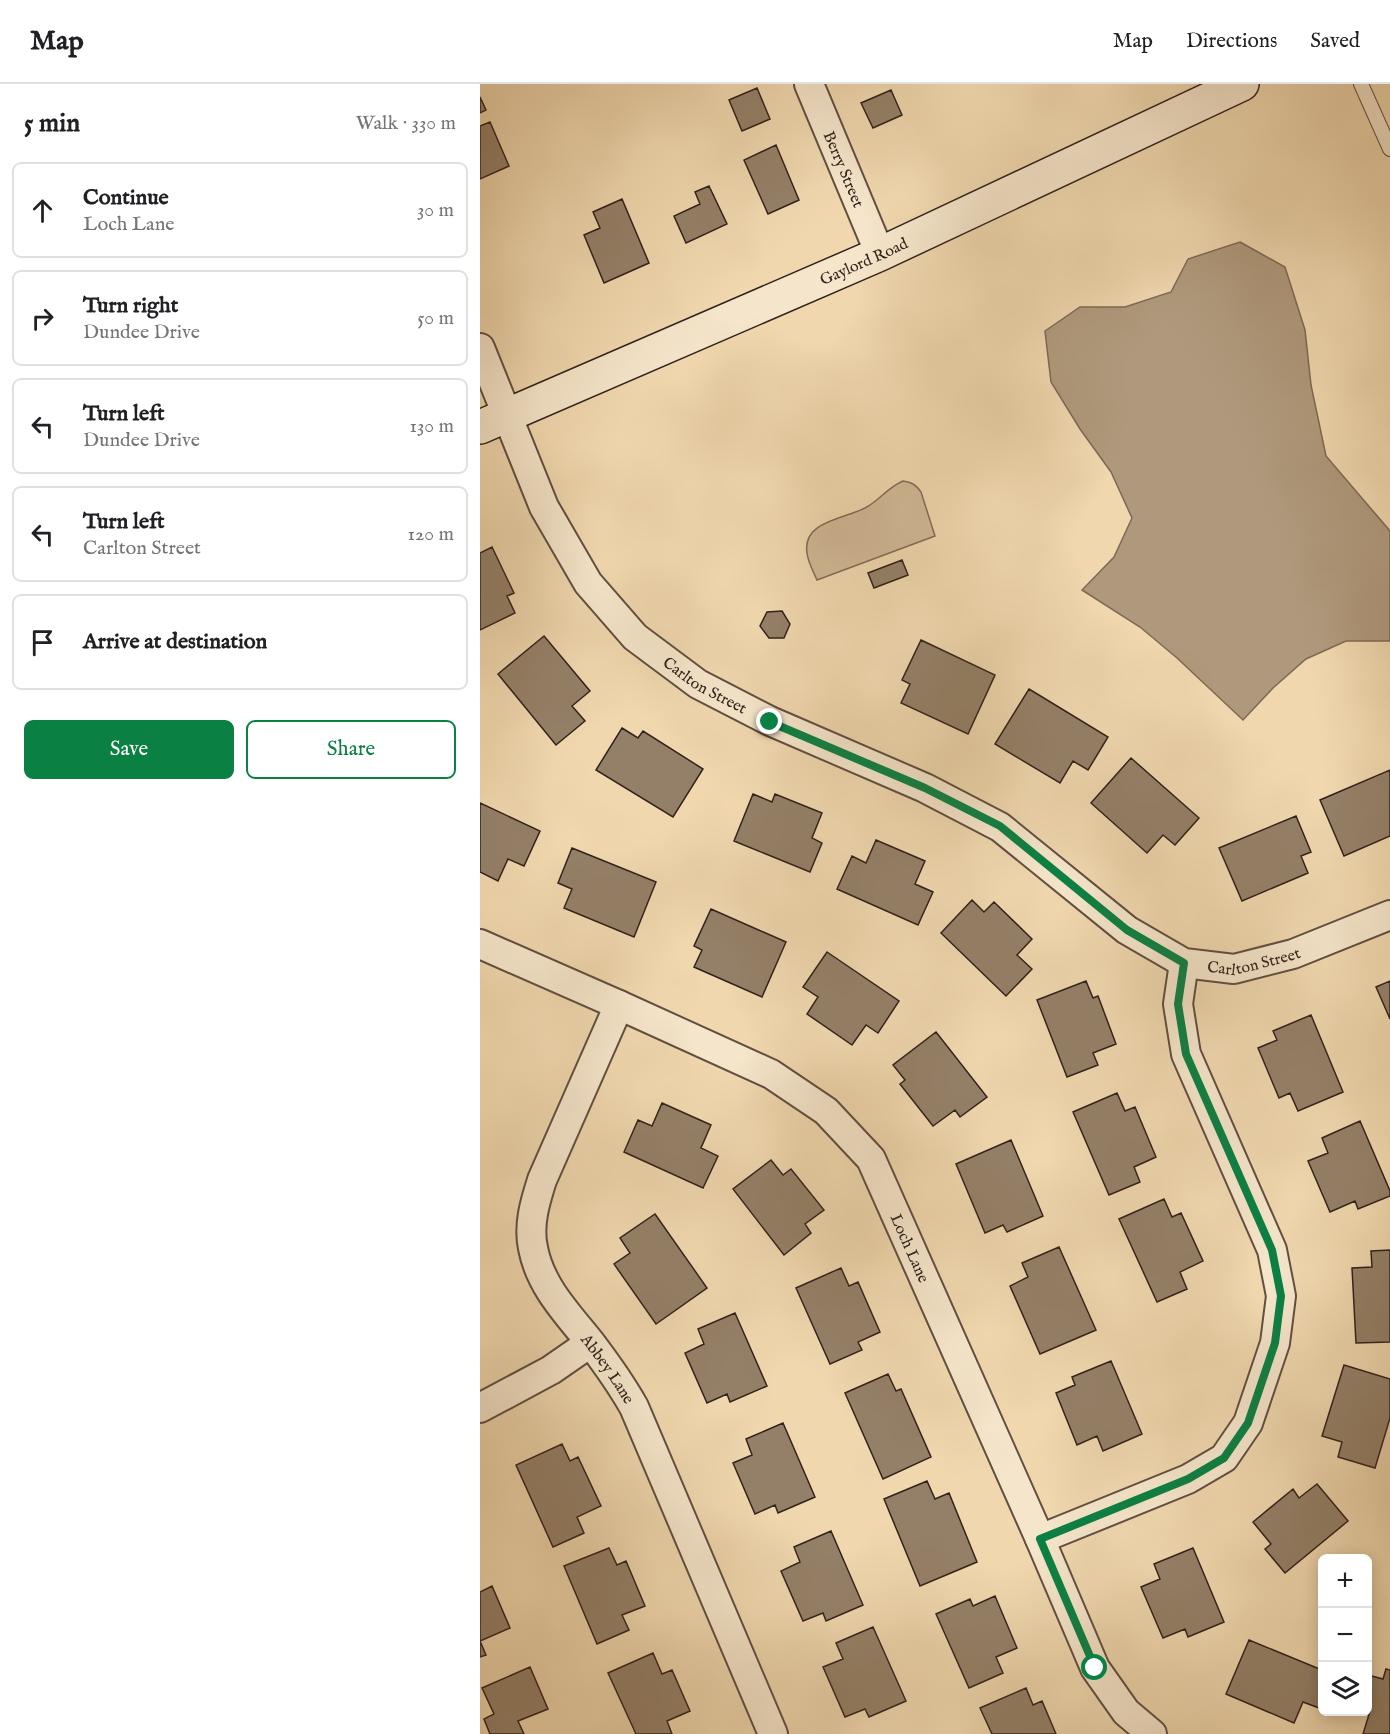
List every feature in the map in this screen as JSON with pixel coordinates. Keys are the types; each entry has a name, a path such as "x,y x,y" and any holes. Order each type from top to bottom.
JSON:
{"street":[{"name":"Berry Street","path":"810,84 880,254"},
{"name":"Gaylord Road","path":"494,421 880,254 1242,84"},
{"name":"Carlton Street","path":"480,348 494,421 588,583 635,637 698,684 770,722 925,788 1000,826 1127,930 1184,963 1234,969 1293,954 1390,915"},
{"name":"Loch Lane","path":"480,944 771,1074 826,1111 871,1159 1095,1668 1126,1712 1152,1734"},
{"path":"1040,1539 1188,1479 1224,1458 1248,1423 1275,1343 1281,1296 1272,1250 1186,1054 1178,1004 1184,963"},
{"name":"Abbey Lane","path":"619,1005 542,1180 531,1227 533,1249 551,1294 620,1383 634,1407 774,1734"},
{"path":"480,1408 551,1370 590,1343"}],"lane":[{"path":"1361,84 1390,148"}],"shaded area":[{"path":"1240,242 1285,267 1305,330 1311,385 1326,456 1390,531 1390,641 1346,641 1306,659 1273,688 1243,720 1140,627 1082,590 1114,557 1132,518 1111,472 1080,429 1051,382 1045,331 1080,307 1125,307 1171,292 1188,259"},
{"path":"903,481 914,484 921,492 935,536 817,580 807,553 807,542 811,534 826,523 865,508"}],"building":[{"path":"757,88 770,119 742,131 729,100"},
{"path":"891,90 902,115 873,128 861,103"},
{"path":"480,97 486,110 480,113"},
{"path":"490,122 509,166 480,179 480,126"},
{"path":"776,145 799,200 768,214 744,160"},
{"path":"709,186 727,224 686,243 674,216 700,204 695,192"},
{"path":"622,199 649,263 604,283 584,235 600,228 593,212"},
{"path":"492,547 514,593 507,596 515,613 480,630 480,553"},
{"path":"902,560 908,575 874,588 868,573"},
{"path":"782,611 790,624 784,638 769,638 760,626 767,612"},
{"path":"544,636 590,691 572,706 585,721 556,745 498,674"},
{"path":"921,640 995,675 968,734 901,703 910,684 902,680"},
{"path":"1029,689 1108,737 1088,770 1073,761 1060,783 995,744"},
{"path":"622,728 638,738 643,731 703,769 673,817 596,770"},
{"path":"1131,758 1199,818 1175,845 1163,835 1147,853 1091,803"},
{"path":"1390,770 1390,836 1344,856 1320,800"},
{"path":"753,794 772,802 775,794 822,813 812,838 822,843 810,872 734,841"},
{"path":"480,803 540,831 524,866 508,859 498,881 480,872"},
{"path":"1296,816 1311,852 1301,856 1308,873 1242,901 1219,848"},
{"path":"876,840 925,861 915,884 933,892 918,925 837,889 852,856 866,863"},
{"path":"572,848 656,882 634,937 564,908 572,889 558,883"},
{"path":"972,900 984,912 994,902 1032,939 1017,955 1032,969 1006,996 941,933"},
{"path":"711,909 786,942 762,997 694,967 702,950 694,946"},
{"path":"827,952 899,1001 878,1033 866,1025 852,1045 807,1014 818,997 803,987"},
{"path":"1086,981 1093,998 1098,996 1116,1044 1093,1053 1098,1065 1067,1077 1037,1000"},
{"path":"1390,981 1390,1019 1376,987"},
{"path":"1311,1015 1343,1092 1298,1111 1290,1093 1279,1098 1258,1048 1277,1040 1273,1031"},
{"path":"936,1032 987,1097 960,1117 955,1110 933,1126 900,1084 905,1080 893,1065"},
{"path":"1117,1093 1125,1111 1135,1107 1156,1157 1134,1167 1140,1182 1109,1195 1073,1112"},
{"path":"662,1103 711,1125 701,1148 718,1156 703,1188 624,1152 638,1120 652,1126"},
{"path":"1360,1121 1390,1191 1390,1196 1358,1209 1355,1201 1330,1212 1308,1161 1328,1153 1322,1138"},
{"path":"1011,1140 1043,1216 1007,1232 1003,1225 985,1233 956,1164"},
{"path":"771,1160 783,1175 791,1169 824,1210 805,1224 811,1233 784,1255 733,1189"},
{"path":"1164,1199 1172,1217 1181,1213 1203,1261 1180,1272 1187,1289 1157,1302 1119,1219"},
{"path":"655,1214 707,1288 656,1324 614,1264 630,1253 620,1238"},
{"path":"1059,1247 1096,1330 1040,1354 1010,1286 1028,1277 1022,1263"},
{"path":"1390,1250 1390,1342 1356,1343 1352,1268 1372,1267 1371,1251"},
{"path":"841,1268 849,1286 858,1282 880,1332 858,1342 862,1350 830,1364 796,1288"},
{"path":"735,1313 767,1386 730,1402 727,1394 707,1403 685,1353 704,1344 698,1329"},
{"path":"1111,1361 1142,1434 1103,1451 1097,1436 1077,1445 1056,1393 1075,1385 1072,1377"},
{"path":"1344,1365 1390,1379 1390,1418 1375,1468 1338,1457 1342,1442 1322,1436"},
{"path":"888,1374 896,1391 901,1389 931,1457 883,1479 845,1393"},
{"path":"783,1423 815,1497 778,1513 775,1505 755,1514 733,1463 752,1455 746,1439"},
{"path":"562,1444 570,1461 578,1457 601,1506 577,1517 584,1533 553,1547 516,1465"},
{"path":"927,1481 935,1499 949,1493 977,1562 920,1586 884,1499"},
{"path":"1317,1484 1348,1521 1285,1573 1265,1549 1271,1544 1253,1522 1293,1489 1299,1498"},
{"path":"831,1531 863,1605 826,1621 823,1613 803,1621 781,1571 800,1562 794,1547"},
{"path":"609,1548 617,1565 626,1561 645,1606 622,1615 629,1630 597,1644 564,1566"},
{"path":"1193,1548 1224,1622 1188,1637 1185,1629 1163,1638 1141,1587 1160,1579 1154,1564"},
{"path":"492,1586 510,1628 480,1641 480,1592"},
{"path":"995,1596 1017,1648 996,1657 1003,1673 969,1688 936,1614 970,1599 973,1606"},
{"path":"873,1627 906,1701 869,1717 865,1709 845,1717 823,1667 843,1659 836,1643"},
{"path":"1249,1640 1318,1668 1318,1708 1303,1702 1294,1723 1226,1694"},
{"path":"480,1641 486,1655 480,1657"},
{"path":"653,1653 662,1674 672,1670 690,1711 667,1721 672,1734 636,1734 608,1673"},
{"path":"530,1667 548,1709 518,1721 524,1734 490,1734 484,1719 494,1714 482,1688"},
{"path":"1386,1669 1390,1670 1390,1734 1363,1734 1369,1716 1372,1716 1372,1676 1383,1679"},
{"path":"1026,1688 1033,1705 1042,1701 1056,1734 992,1734 980,1708"}],"route":[{"path":"770,722 925,788 1000,826 1127,930 1184,963 1178,1004 1186,1054 1272,1250 1281,1296 1275,1343 1248,1423 1224,1458 1188,1479 1040,1539 1095,1668"}]}
